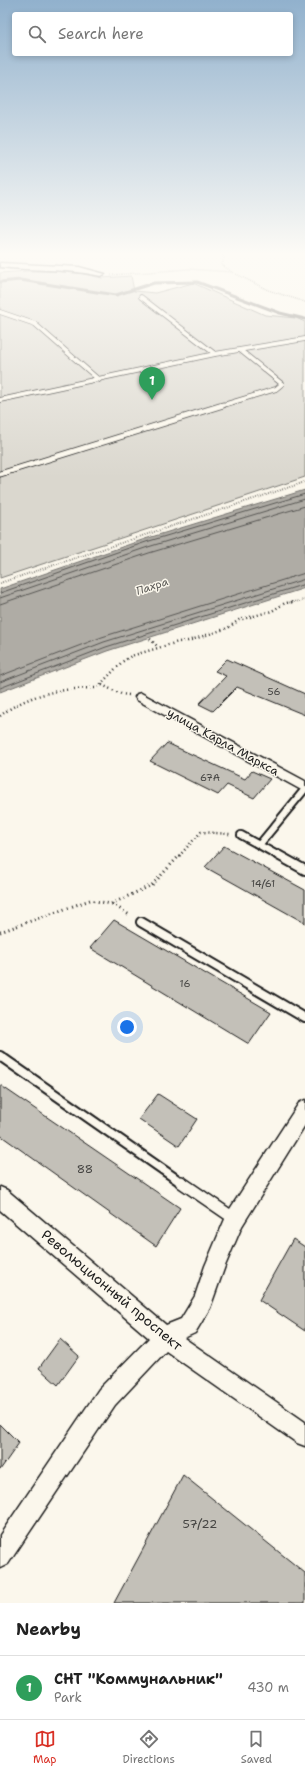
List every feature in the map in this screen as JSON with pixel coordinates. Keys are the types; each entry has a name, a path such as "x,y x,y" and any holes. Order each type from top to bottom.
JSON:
{"street":[{"name":"улица Карла Маркса","path":"141,697 305,788"},
{"path":"0,1556 107,1397 164,1337 188,1326 203,1301 215,1266 235,1220 305,1109"},
{"name":"Революционный проспект","path":"0,1197 164,1337 305,1435"}],"lane":[{"path":"39,328 99,380"},
{"path":"182,328 216,354"},
{"path":"0,400 216,354 305,339"},
{"path":"0,474 276,389 282,384 240,350"},
{"path":"259,845 305,788"},
{"path":"241,835 305,870"},
{"path":"141,922 305,1018"},
{"path":"0,1056 235,1220"}],"path":[{"path":"0,583 305,482"},
{"path":"0,716 28,698 73,688 97,688 128,658 158,647 188,641 228,628 239,620 265,614 285,603 305,600"},
{"path":"150,639 158,647"},
{"path":"102,684 121,694 141,697"},
{"path":"111,904 152,885 201,832 241,835"},
{"path":"0,932 90,900 111,904 141,922"}],"shaded area":[{"path":"0,328 305,328 305,477 0,578"}],"water":[{"name":"Пахра","path":"305,490 305,588 107,651 0,692 0,589 145,539"}],"building":[{"path":"227,659 305,694 305,715 237,687 213,711 199,704 226,676 215,671"},
{"path":"167,743 245,779 252,771 270,779 254,798 227,785 218,795 150,761"},
{"path":"224,846 305,890 305,923 205,867"},
{"path":"114,920 271,1012 249,1044 90,948"},
{"path":"0,1085 180,1208 156,1246 0,1135"},
{"path":"158,1094 197,1119 179,1146 139,1119"},
{"path":"293,1239 305,1247 305,1331 259,1300"},
{"path":"60,1339 79,1356 58,1385 39,1368"},
{"path":"0,1424 19,1443 0,1470"},
{"path":"183,1475 305,1573 305,1603 114,1603"}],"place":[{"name":"СНТ \"Коммунальник\"","path":"152,400"}]}
